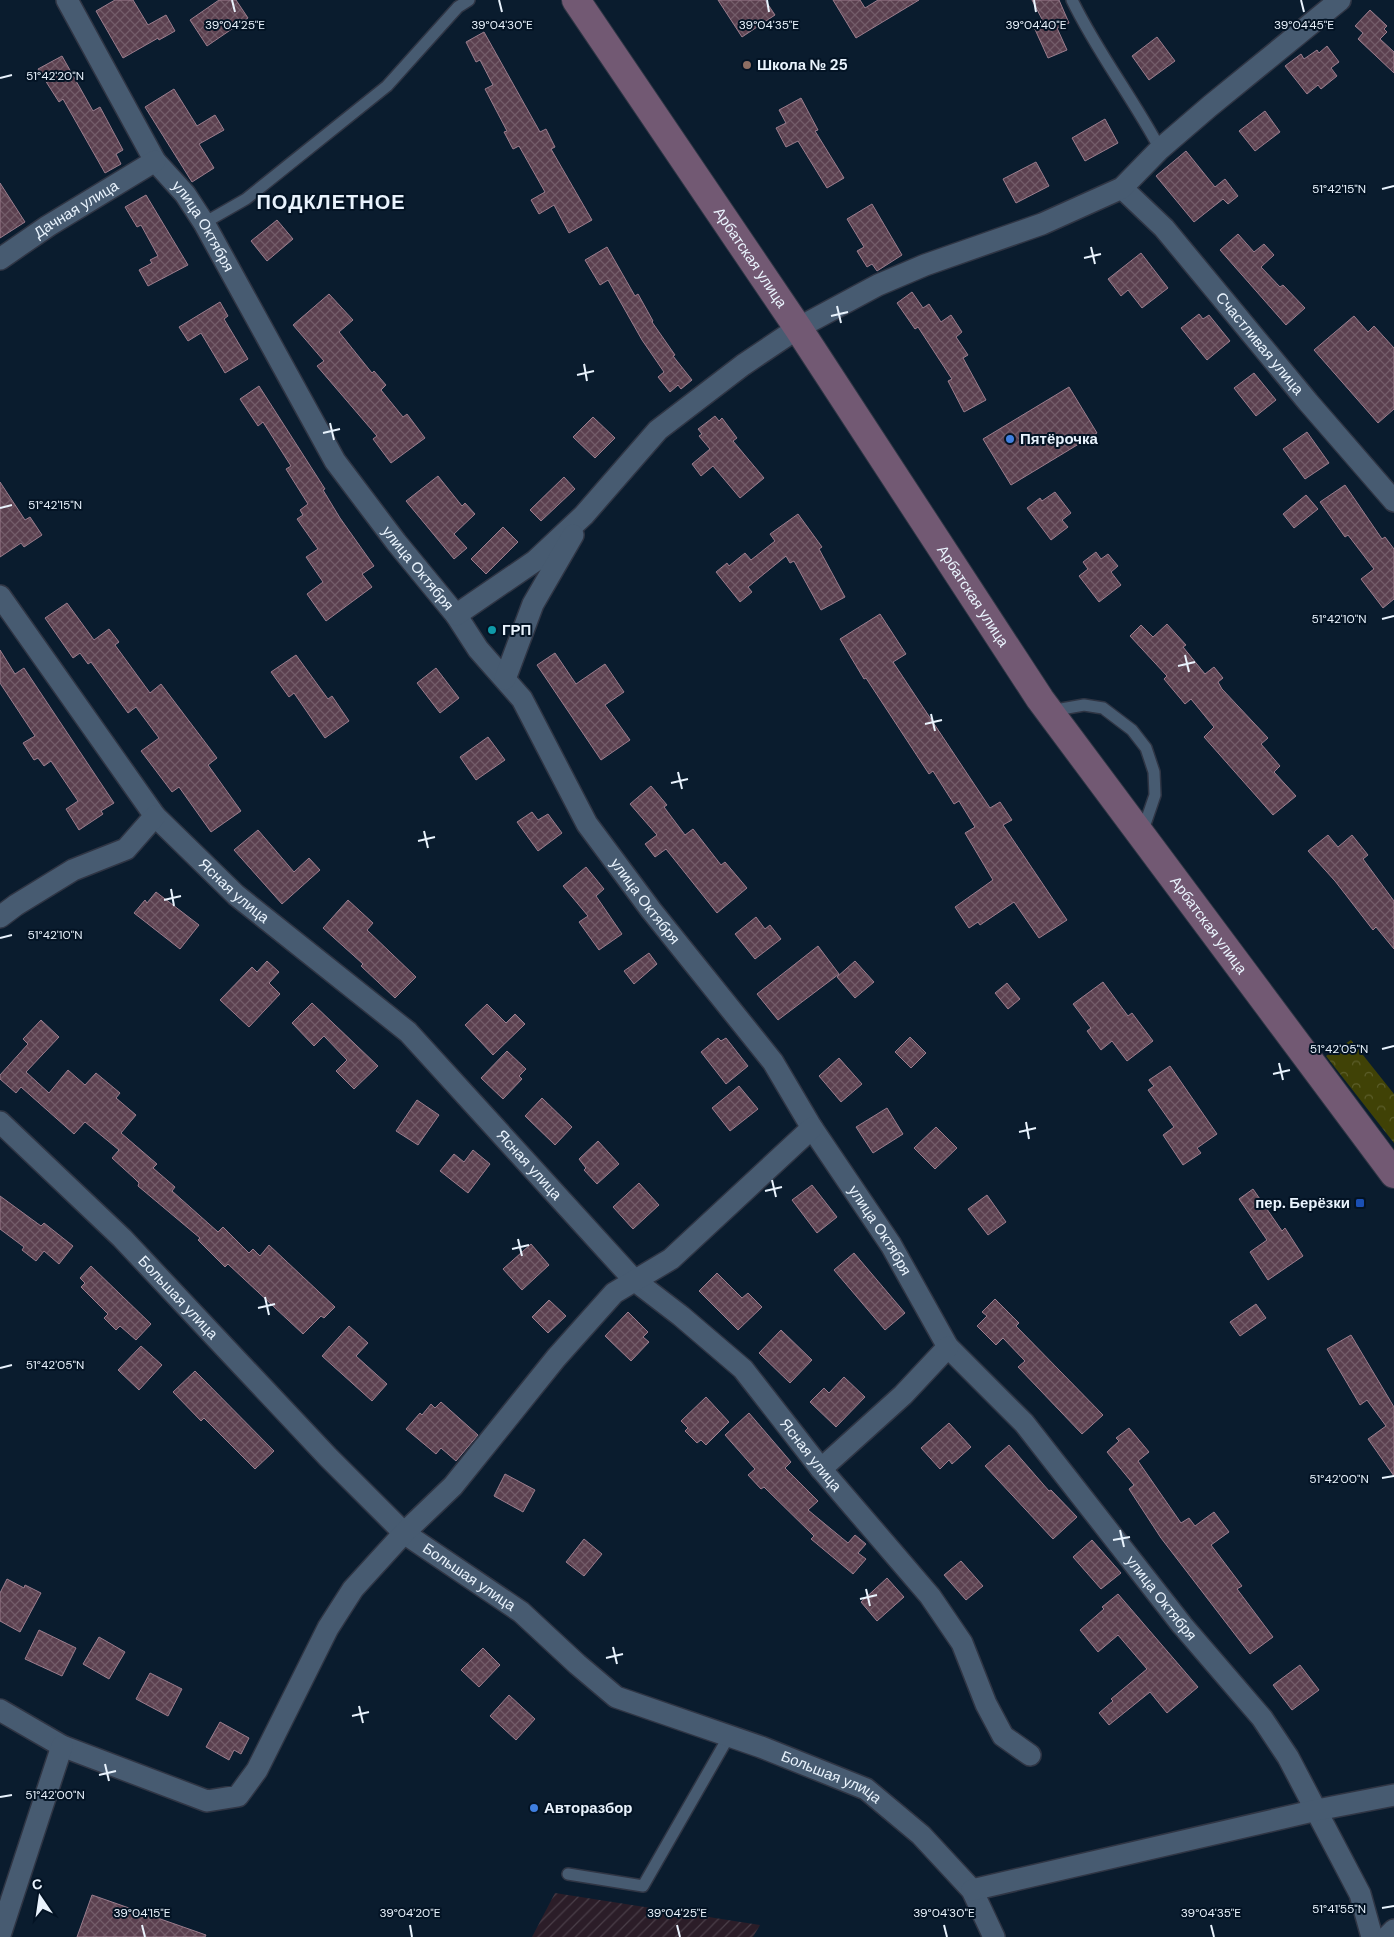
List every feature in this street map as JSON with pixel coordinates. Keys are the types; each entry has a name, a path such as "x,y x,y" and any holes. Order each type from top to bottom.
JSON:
{"main road":[{"name":"Арбатская улица","path":"576,0 798,328 1049,711 1394,1174"}],"street":[{"name":"улица Октября","path":"67,0 155,161 185,194 204,223 335,461 396,542 456,615 478,649 522,699 587,824 651,910 773,1062 812,1128 891,1244 948,1347 1024,1423 1182,1625 1262,1718 1288,1757 1360,1894 1372,1937"},
{"path":"456,615 535,560 584,515 658,430 743,365 798,328 878,285 925,265 1042,224 1122,188 1160,150 1340,0"},
{"name":"Дачная улица","path":"0,260 48,226 155,161"},
{"name":"Счастливая улица","path":"1122,188 1164,228 1308,402 1394,501"},
{"path":"505,679 533,604 584,515"},
{"name":"Ясная улица","path":"0,596 155,816 236,895 408,1032 634,1280 681,1316 742,1370 821,1470 930,1596 962,1644 986,1704 1003,1736 1030,1755"},
{"path":"0,917 73,870 126,850 155,816"},
{"name":"Большая улица","path":"0,1122 122,1238 328,1457 404,1533 521,1612 616,1697 729,1736 866,1789 921,1834 972,1890 994,1937"},
{"path":"0,1710 62,1746 207,1801 238,1796 257,1770 328,1628 353,1589 404,1533 453,1486 556,1358 614,1293 671,1259 812,1128"},
{"path":"821,1470 903,1395 948,1347"},
{"path":"0,1935 62,1746"},
{"path":"972,1890 1317,1810 1393,1795"},
{"path":"1387,1937 1394,1930"}],"lane":[{"path":"204,223 246,199 387,86 458,7 469,0"},
{"path":"1072,0 1083,23 1144,118 1160,150"},
{"path":"1049,711 1084,705 1103,708 1132,730 1141,742 1154,772 1155,795 1142,835"},
{"path":"568,1874 643,1886 729,1736"}],"shaded area":[{"path":"555,1893 760,1925 753,1937 532,1937"}],"green space":[{"path":"1351,1040 1394,1094 1394,1143 1326,1056"}],"building":[{"path":"115,0 133,0 148,25 166,15 175,31 159,40 158,38 123,58 96,11"},
{"path":"219,0 236,0 248,18 207,46 190,20"},
{"path":"718,0 765,0 775,15 742,37"},
{"path":"833,0 860,0 865,8 878,0 919,0 856,38"},
{"path":"1032,0 1059,0 1069,23 1057,28 1067,50 1048,58 1033,25 1043,21"},
{"path":"1370,10 1387,26 1384,29 1387,32 1380,39 1394,52 1394,73 1358,39 1363,33 1355,26"},
{"path":"484,32 540,132 546,129 555,147 551,149 592,220 569,233 554,205 539,214 531,200 545,192 519,146 513,149 504,132 507,131 485,89 493,85 480,60 476,62 466,42"},
{"path":"1157,37 1175,61 1149,80 1132,56"},
{"path":"1327,46 1339,62 1331,68 1337,76 1321,89 1318,85 1307,94 1285,66 1301,54 1304,59 1317,50 1319,53"},
{"path":"62,56 93,111 100,107 123,150 116,154 121,164 105,173 63,99 59,102 38,69"},
{"path":"174,89 197,126 215,115 224,130 199,144 214,168 192,182 145,107"},
{"path":"801,98 818,130 815,131 844,178 827,188 798,141 786,147 776,128 786,123 779,110"},
{"path":"1265,111 1280,132 1255,151 1239,131"},
{"path":"1105,119 1118,143 1085,161 1072,138"},
{"path":"1186,151 1215,187 1225,179 1238,196 1228,204 1223,199 1194,222 1156,176"},
{"path":"1036,162 1049,186 1016,203 1003,179"},
{"path":"0,183 25,222 0,238"},
{"path":"146,195 188,265 148,286 139,270 152,263 150,260 158,256 141,225 137,227 125,207"},
{"path":"872,204 902,255 877,271 872,264 867,267 857,251 864,247 847,219"},
{"path":"277,220 293,239 267,261 251,241"},
{"path":"1238,234 1254,252 1264,244 1274,255 1261,267 1280,287 1283,285 1305,308 1286,325 1220,250"},
{"path":"607,247 635,296 638,294 652,322 675,355 673,356 692,380 681,389 678,385 670,392 658,377 664,372 642,340 608,280 600,285 585,260"},
{"path":"1141,253 1168,288 1142,308 1128,290 1121,296 1108,279"},
{"path":"912,292 923,308 929,304 941,322 951,315 962,332 956,337 968,355 963,358 986,400 964,412 948,381 952,379 918,327 915,329 897,303"},
{"path":"329,294 353,320 339,332 372,373 374,371 386,385 381,390 403,417 407,414 425,438 391,463 373,439 377,436 317,366 324,361 293,325"},
{"path":"220,302 228,316 224,319 248,359 225,373 201,333 188,341 179,327"},
{"path":"1199,314 1203,319 1209,315 1230,341 1207,360 1181,328"},
{"path":"1354,316 1368,332 1374,326 1394,348 1394,409 1378,423 1314,350"},
{"path":"1254,373 1276,400 1256,416 1234,388"},
{"path":"259,386 325,489 323,490 340,518 374,566 362,574 372,587 326,621 307,594 323,582 306,557 318,549 297,519 303,515 300,510 308,504 286,469 291,466 263,422 258,426 240,399"},
{"path":"1069,387 1097,433 1011,485 983,439"},
{"path":"715,416 719,421 722,418 737,438 733,441 764,478 740,498 713,466 701,476 692,464 710,449 699,436 702,434 698,429"},
{"path":"593,417 615,438 595,458 573,437"},
{"path":"1307,432 1329,463 1305,479 1283,449"},
{"path":"438,476 462,506 465,503 475,514 454,534 467,548 454,559 406,501"},
{"path":"564,477 575,489 541,521 530,510"},
{"path":"0,482 25,520 30,517 42,535 24,547 21,543 0,557"},
{"path":"1345,485 1382,539 1385,537 1394,549 1394,599 1383,608 1361,579 1374,569 1348,535 1345,537 1320,502"},
{"path":"1055,492 1071,513 1062,520 1068,527 1051,540 1027,508 1040,498 1042,501"},
{"path":"1306,495 1318,509 1294,528 1283,514"},
{"path":"798,514 822,547 819,549 845,597 821,610 794,561 790,563 786,556 748,587 752,592 740,602 716,572 727,563 729,566 745,553 751,560 775,541 770,534"},
{"path":"503,527 518,542 486,574 471,559"},
{"path":"1096,552 1101,559 1108,554 1118,566 1111,572 1121,585 1099,602 1079,576 1088,569 1083,562"},
{"path":"67,603 94,640 109,629 119,642 115,645 150,693 161,684 217,758 208,765 241,811 211,832 179,787 172,792 141,751 159,738 136,707 128,713 91,662 88,664 80,653 73,658 45,618"},
{"path":"880,614 906,654 893,662 990,808 1000,802 1012,820 1003,825 1067,920 1039,938 1014,902 980,925 978,922 969,928 955,907 993,880 965,833 975,827 959,801 954,804 933,771 929,774 866,678 864,679 840,639"},
{"path":"1167,624 1186,645 1183,647 1205,674 1214,667 1223,678 1218,682 1222,689 1268,738 1261,744 1280,766 1274,772 1296,796 1273,815 1204,737 1214,727 1191,699 1185,704 1164,679 1167,676 1130,636 1141,625 1153,637"},
{"path":"0,650 15,674 24,668 114,803 101,811 103,814 79,830 66,809 78,801 51,761 44,766 38,758 34,760 23,743 35,736 0,683"},
{"path":"555,653 576,684 605,664 624,692 605,705 630,740 601,760 537,665"},
{"path":"296,655 328,699 332,696 349,721 325,738 294,693 289,697 271,672"},
{"path":"436,668 459,698 440,713 417,683"},
{"path":"488,737 505,760 476,780 460,757"},
{"path":"651,786 667,805 664,807 685,835 693,829 721,865 725,862 747,888 717,913 666,849 655,857 645,844 657,835 630,804"},
{"path":"532,812 538,820 548,814 562,833 538,851 517,822"},
{"path":"258,830 294,872 309,858 320,870 282,904 234,850"},
{"path":"1328,835 1338,847 1352,835 1368,855 1363,859 1394,901 1394,949 1376,927 1373,930 1335,881 1308,851"},
{"path":"586,867 604,889 596,896 622,934 599,950 579,922 588,916 563,886"},
{"path":"156,892 199,925 180,949 134,913 145,900 147,903"},
{"path":"348,900 373,923 367,930 416,977 395,998 361,966 363,964 323,928"},
{"path":"756,917 765,929 770,925 781,939 755,959 735,934"},
{"path":"818,946 839,974 778,1020 757,994"},
{"path":"649,953 657,964 634,984 624,971"},
{"path":"267,961 279,972 269,983 280,994 249,1027 220,1000 252,967 257,972"},
{"path":"855,961 874,982 855,998 837,977"},
{"path":"1103,982 1128,1016 1132,1013 1153,1041 1127,1061 1112,1041 1101,1050 1087,1031 1091,1028 1073,1004"},
{"path":"1007,983 1020,999 1008,1009 995,993"},
{"path":"312,1003 378,1066 354,1089 336,1071 347,1060 324,1036 314,1046 292,1023"},
{"path":"487,1004 506,1023 515,1014 525,1024 493,1055 465,1025"},
{"path":"41,1020 59,1037 26,1072 49,1093 68,1070 85,1085 96,1073 120,1093 116,1098 136,1115 121,1133 157,1164 153,1168 175,1187 172,1191 218,1232 223,1227 249,1253 253,1249 260,1256 269,1245 335,1307 324,1318 321,1316 303,1334 228,1264 225,1267 198,1240 200,1238 138,1186 139,1183 112,1158 119,1150 85,1122 74,1134 21,1087 16,1093 0,1079 0,1075 28,1044 23,1039"},
{"path":"910,1037 926,1053 911,1068 895,1052"},
{"path":"718,1038 721,1041 726,1038 748,1066 726,1084 701,1052"},
{"path":"507,1051 526,1069 519,1076 522,1079 503,1099 481,1078"},
{"path":"839,1058 862,1084 841,1102 819,1076"},
{"path":"1170,1066 1217,1134 1197,1148 1201,1153 1183,1165 1163,1135 1174,1127 1148,1090 1154,1086 1149,1080"},
{"path":"739,1086 758,1109 730,1131 712,1108"},
{"path":"542,1098 572,1127 555,1145 525,1116"},
{"path":"417,1100 439,1115 418,1145 396,1131"},
{"path":"887,1108 903,1134 873,1153 856,1127"},
{"path":"936,1127 957,1148 935,1169 914,1148"},
{"path":"598,1141 619,1164 597,1184 584,1170 586,1168 579,1159"},
{"path":"473,1150 490,1164 468,1193 440,1171 454,1154 464,1162"},
{"path":"639,1183 659,1205 633,1229 613,1207"},
{"path":"812,1185 837,1217 817,1233 792,1200"},
{"path":"1253,1189 1282,1231 1285,1228 1303,1256 1268,1280 1250,1252 1267,1240 1239,1199"},
{"path":"987,1195 1006,1222 988,1235 968,1209"},
{"path":"0,1196 41,1226 44,1223 73,1246 59,1264 44,1251 36,1261 22,1250 24,1247 0,1229"},
{"path":"531,1244 549,1265 522,1290 503,1269"},
{"path":"854,1253 905,1313 885,1330 834,1270"},
{"path":"91,1266 151,1324 136,1340 120,1326 116,1330 104,1318 108,1314 81,1287 85,1283 80,1278"},
{"path":"717,1273 742,1298 748,1293 762,1307 738,1330 699,1291"},
{"path":"995,1299 1019,1323 1016,1326 1103,1415 1082,1434 1018,1367 1025,1361 1003,1338 996,1345 977,1326 987,1316 982,1312"},
{"path":"549,1300 566,1316 548,1333 532,1317"},
{"path":"1256,1304 1266,1318 1240,1336 1230,1322"},
{"path":"628,1312 648,1332 643,1337 649,1342 631,1361 605,1336"},
{"path":"349,1326 368,1343 356,1356 387,1384 372,1401 322,1356"},
{"path":"781,1330 812,1360 790,1383 759,1353"},
{"path":"1351,1335 1394,1407 1394,1476 1368,1439 1386,1426 1367,1400 1360,1405 1327,1349"},
{"path":"141,1346 162,1365 139,1390 118,1370"},
{"path":"195,1371 274,1451 255,1469 204,1418 201,1421 173,1392"},
{"path":"844,1377 865,1397 836,1427 810,1402 824,1388 829,1393"},
{"path":"706,1397 729,1422 706,1445 701,1440 697,1443 685,1431 688,1428 681,1421"},
{"path":"441,1402 478,1435 456,1461 441,1448 436,1454 406,1429 431,1404 435,1408"},
{"path":"749,1413 791,1462 785,1468 818,1501 808,1510 848,1543 855,1535 866,1544 858,1553 866,1559 853,1574 811,1539 814,1536 764,1487 761,1489 748,1475 755,1469 725,1435"},
{"path":"949,1423 971,1447 952,1464 949,1460 940,1469 921,1448"},
{"path":"1129,1428 1149,1452 1138,1461 1181,1523 1189,1518 1195,1526 1214,1512 1229,1532 1211,1545 1242,1586 1237,1589 1273,1637 1250,1654 1161,1538 1129,1489 1134,1485 1107,1452 1119,1441 1116,1438"},
{"path":"1009,1445 1049,1491 1051,1490 1077,1517 1053,1539 985,1466"},
{"path":"505,1474 535,1490 523,1512 494,1496"},
{"path":"584,1539 602,1554 584,1576 566,1562"},
{"path":"1092,1540 1121,1573 1101,1589 1073,1557"},
{"path":"961,1561 983,1586 966,1600 944,1575"},
{"path":"887,1578 904,1597 877,1621 861,1602"},
{"path":"7,1579 24,1588 25,1585 41,1593 20,1632 0,1621 0,1593"},
{"path":"1118,1594 1198,1687 1167,1713 1150,1692 1109,1725 1099,1713 1113,1701 1111,1699 1147,1669 1118,1635 1098,1652 1080,1630 1104,1609 1102,1607"},
{"path":"39,1630 76,1648 62,1676 25,1659"},
{"path":"99,1637 125,1652 109,1679 83,1664"},
{"path":"483,1648 500,1665 479,1687 461,1670"},
{"path":"1300,1665 1319,1690 1292,1710 1273,1685"},
{"path":"150,1673 182,1689 168,1716 136,1699"},
{"path":"509,1695 535,1719 516,1740 490,1716"},
{"path":"220,1722 249,1738 241,1754 234,1750 229,1760 206,1747"},
{"path":"92,1895 206,1935 205,1937 77,1937"}],"place":[{"name":"Школа № 25","path":"747,65"},
{"name":"Пятёрочка","path":"1010,439"},
{"name":"ГРП","path":"492,630"},
{"name":"пер. Берёзки","path":"1360,1203"},
{"name":"Авторазбор","path":"534,1808"}],"district":[{"name":"ПОДКЛЕТНОЕ","path":"331,202"}]}
